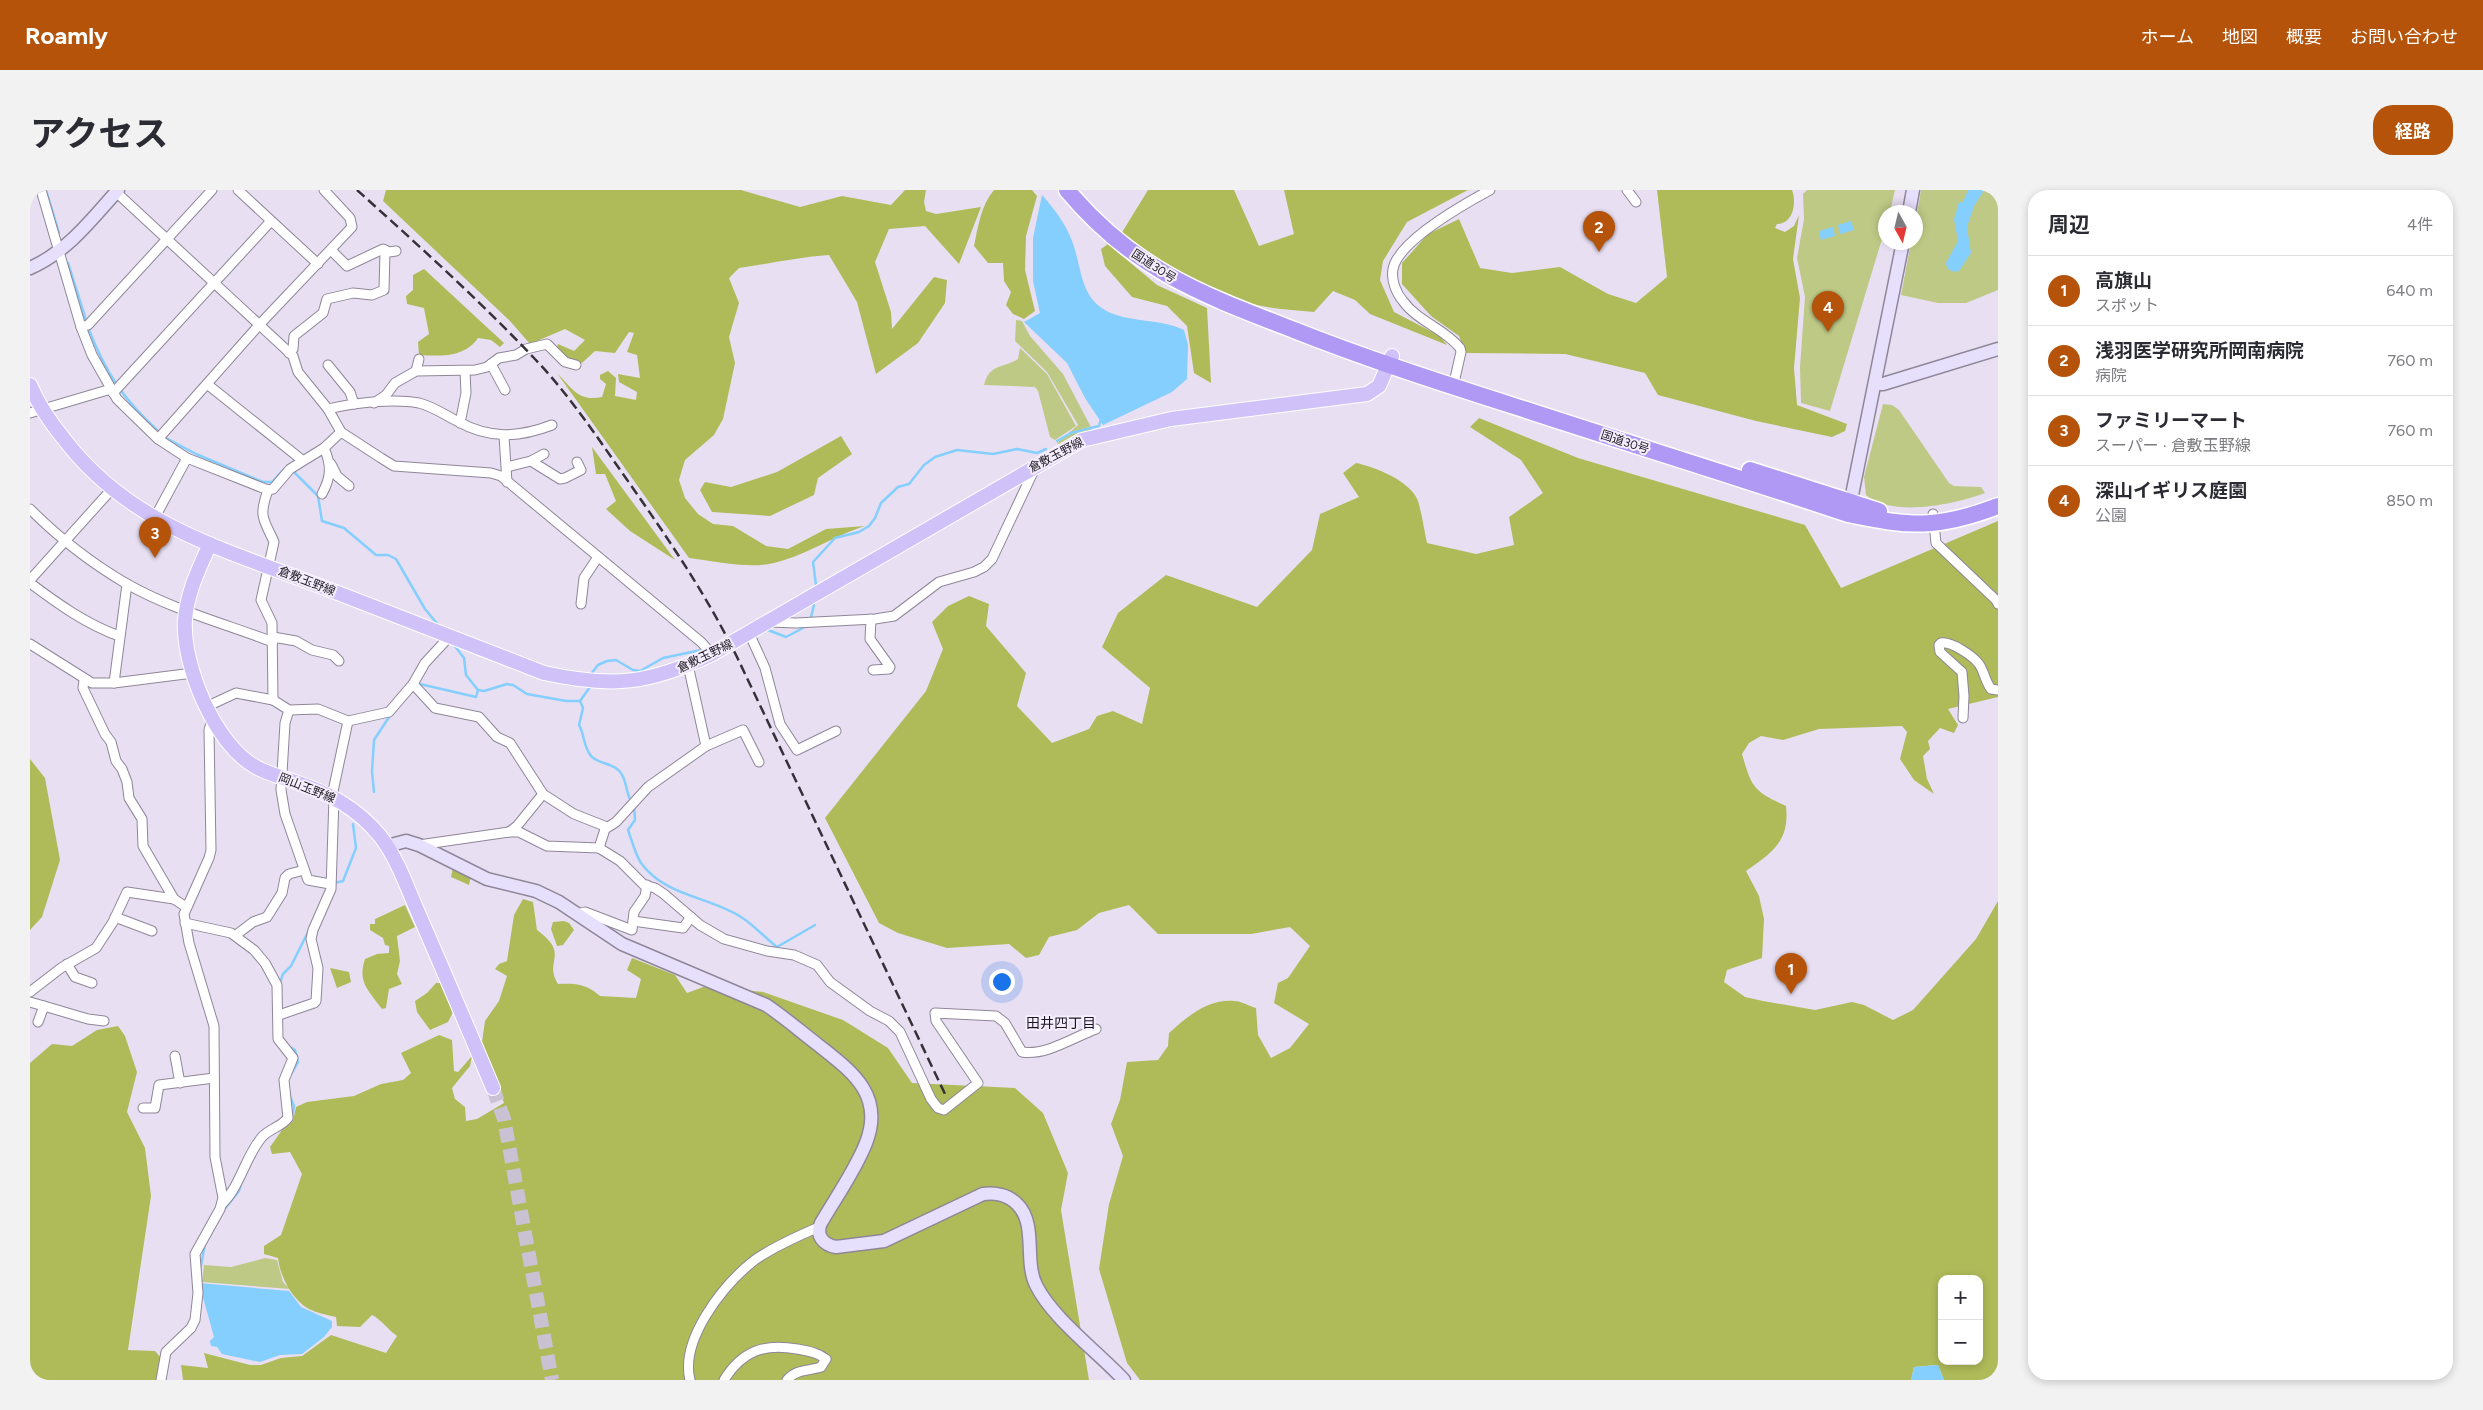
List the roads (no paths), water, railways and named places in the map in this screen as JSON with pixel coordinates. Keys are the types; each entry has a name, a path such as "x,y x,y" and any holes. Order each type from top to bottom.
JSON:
{"highway":[{"name":"国道30号","path":"1067,190 1104,229 1150,265 1204,295 1258,316 1454,382 1850,508 1913,525 1971,507 1998,496"},
{"name":"国道30号","path":"1933,519 1974,515 1998,506"}],"main road":[{"name":"倉敷玉野線","path":"30,385 36,411 75,454 111,490 154,519 210,544 544,673 584,681 619,682 644,679 688,666 712,654 1082,440 1152,423 1218,411 1367,394 1379,386 1391,361"},
{"name":"岡山玉野線","path":"210,544 186,610 187,652 193,673 210,712 232,749 245,760 280,776 333,796 362,818 387,846 493,1088"}],"street":[{"path":"41,190 81,327 112,391 131,415 158,439 187,458 268,490 273,489 290,469 324,448 341,432"},
{"path":"81,327 88,325 212,190"},
{"path":"238,190 318,264"},
{"path":"158,439 260,324 352,227 350,218 324,190"},
{"path":"1454,382 1461,352 1460,348 1404,303 1395,285 1393,270 1404,250 1426,230 1490,190"},
{"path":"1627,190 1636,202"},
{"path":"1910,205 1913,190"},
{"path":"30,268 59,251 117,191 166,240 260,324 289,353 301,377 328,409 341,432 394,466 491,473 501,476 701,642 712,654"},
{"path":"36,411 112,391 271,221"},
{"path":"331,250 347,266 385,250 389,252 396,251"},
{"path":"289,353 294,349 294,336 323,313 327,299 353,293 372,296 384,290 385,250"},
{"path":"1850,508 1901,250"},
{"path":"374,403 395,384 416,371 465,371 487,367 499,358 516,355 526,349 547,344 565,362 576,365"},
{"path":"1875,384 1884,384 1998,349"},
{"path":"416,371 419,358"},
{"path":"491,364 505,390"},
{"path":"328,365 350,392 354,404"},
{"path":"460,423 466,393 465,371"},
{"path":"207,384 302,460"},
{"path":"328,409 354,404 418,403 431,407 468,427 504,436 522,434 552,425"},
{"path":"504,436 507,482"},
{"path":"324,448 337,476 349,486"},
{"path":"507,467 531,461 544,454"},
{"path":"154,519 187,458"},
{"path":"322,494 328,483 330,461"},
{"path":"531,461 560,478 565,478 581,470 577,462"},
{"path":"769,622 796,623 894,616 939,582 984,567 992,560 1037,465"},
{"path":"111,490 30,582 76,616 119,636"},
{"path":"268,490 262,505 264,524 274,542 270,567 261,600 272,623 273,700"},
{"path":"30,509 64,542 127,584 186,610 273,639 296,641 312,650 333,654 339,661"},
{"path":"1933,519 1936,543 1998,604"},
{"path":"581,604 584,578 598,557"},
{"path":"114,682 127,584"},
{"path":"871,619 870,639 890,667 889,669 873,670"},
{"path":"749,634 765,668 780,724 797,750 836,731"},
{"path":"222,1204 223,1198 215,1158 214,1026 185,923 186,906 211,850 210,712 236,693 273,700 289,710 318,709 348,721 389,712 413,684 424,663 450,636"},
{"path":"1963,718 1962,672 1940,652 1939,645 1941,643 1948,643 1978,662 1991,689 1998,690"},
{"path":"30,644 84,680 100,684 193,673"},
{"path":"688,666 706,746"},
{"path":"84,680 83,688 105,734 112,742 116,761 122,769 127,782 130,798 142,819 143,846 174,899"},
{"path":"413,684 435,708 479,717 497,737 510,743 543,794 574,814 607,827"},
{"path":"289,710 285,722 280,776 285,814 308,880 331,885"},
{"path":"280,1014 316,1002 318,968 311,939 331,885 333,796 348,721"},
{"path":"599,848 607,827 616,822 648,787 706,746 744,730 759,762"},
{"path":"508,832 517,826 543,794"},
{"path":"419,844 519,832 547,846 599,848 620,862 647,885 664,894 691,917 724,939 767,951 794,955 817,965 830,982 870,1011 889,1021 900,1032 931,1100 938,1108 944,1110 978,1083 936,1021 935,1013 996,1016 1005,1023 1022,1052 1029,1053 1056,1047 1074,1037 1096,1029"},
{"path":"387,846 406,841 419,844 487,878 536,891 559,902 622,944 766,1005 851,1072 862,1084 870,1104 870,1129 866,1144 819,1227 752,1262 718,1296 693,1343 688,1363 690,1380"},
{"path":"236,936 253,922 267,917 282,893 285,878 289,874 304,870"},
{"path":"576,914 585,912 632,930 634,912 645,896 647,885"},
{"path":"30,992 67,964 96,948 115,917 127,892 174,899 186,906"},
{"path":"115,917 152,931"},
{"path":"633,921 684,928 691,917"},
{"path":"161,1380 166,1352 191,1328 195,1320 198,1293 196,1254 222,1204 236,1189 262,1137 288,1118 284,1080 293,1058 278,1039 280,1014 277,984 254,950 236,936 185,923"},
{"path":"67,964 75,977 92,983"},
{"path":"30,1002 88,1019 104,1021"},
{"path":"38,1022 44,1006"},
{"path":"175,1056 180,1083"},
{"path":"143,1108 155,1108 159,1085 214,1078"},
{"path":"819,1227 822,1241 829,1246 874,1243 898,1235 983,1194 997,1193 1004,1196 1018,1204 1024,1216 1031,1271 1039,1291 1054,1310 1124,1380"},
{"path":"724,1380 746,1356 760,1348 779,1346 813,1352 826,1359 821,1367 802,1370 791,1375 787,1380"}],"water":[{"path":"1968,190 1983,190 1983,192 1974,206 1967,227 1971,253 1959,271 1954,272 1949,269 1946,263 1958,241 1954,219 1959,202 1963,202"},
{"path":"1042,195 1066,227 1075,250 1083,280 1093,300 1108,312 1118,316 1163,323 1184,330 1188,345 1187,379 1172,392 1103,425 1085,398 1067,363 1024,322 1040,313 1033,281 1033,238"},
{"path":"1851,221 1854,230 1840,234 1838,225"},
{"path":"1833,227 1835,236 1821,240 1819,231"},
{"path":"199,1283 289,1291 301,1307 332,1321 332,1327 324,1337 302,1354 280,1355 260,1362 222,1354 217,1347 211,1346 210,1341 214,1337"},
{"path":"1938,1365 1944,1380 1911,1380 1914,1367"}],"waterway":[{"path":"46,190 59,233"},
{"path":"68,263 86,320"},
{"path":"89,330 109,372 125,396 157,430"},
{"path":"1057,441 1071,433 1099,426 1101,419"},
{"path":"166,438 196,454 263,482 272,482 284,469"},
{"path":"816,585 813,562 835,538 859,532 869,526 875,518 881,503 898,487 909,484 924,465 935,457 957,450 993,454 1017,449 1037,453 1046,449"},
{"path":"293,471 318,496 322,521 344,528 376,555 388,555 396,559 425,609 439,626"},
{"path":"811,617 814,605"},
{"path":"768,630 786,637 803,628"},
{"path":"454,645 464,658 466,675 478,690 484,691 507,684 513,685 527,694 566,701 580,701 583,708 579,725 587,750 596,760 619,771 624,778 631,801"},
{"path":"591,674 598,665 607,661 616,660 633,670 640,671 663,658 701,650"},
{"path":"420,684 476,697 478,690"},
{"path":"580,701 590,687"},
{"path":"374,792 372,772 374,740 391,714"},
{"path":"634,805 635,820 628,830 635,852 641,863 663,883 688,895 715,904 741,917 777,947 815,925"},
{"path":"334,883 343,881 356,848 353,824"},
{"path":"280,983 283,974 291,966 309,930"},
{"path":"288,1046 295,1050 298,1062 291,1074"},
{"path":"289,1094 294,1106 292,1120"},
{"path":"246,1173 257,1151"},
{"path":"223,1211 239,1191 242,1180"},
{"path":"200,1271 205,1244"}],"tunnel":[{"path":"493,1088 504,1119 552,1380"}],"railway":[{"path":"357,190 469,292 545,370 591,429 684,564 712,609 737,657 945,1094"}],"place":[{"name":"浅羽医学研究所岡南病院","path":"1599,252"},
{"name":"深山イギリス庭園","path":"1828,332"},
{"name":"ファミリーマート","path":"155,558"},
{"name":"高旗山","path":"1791,994"}],"district":[{"name":"田井四丁目","path":"1061,1023"}]}
